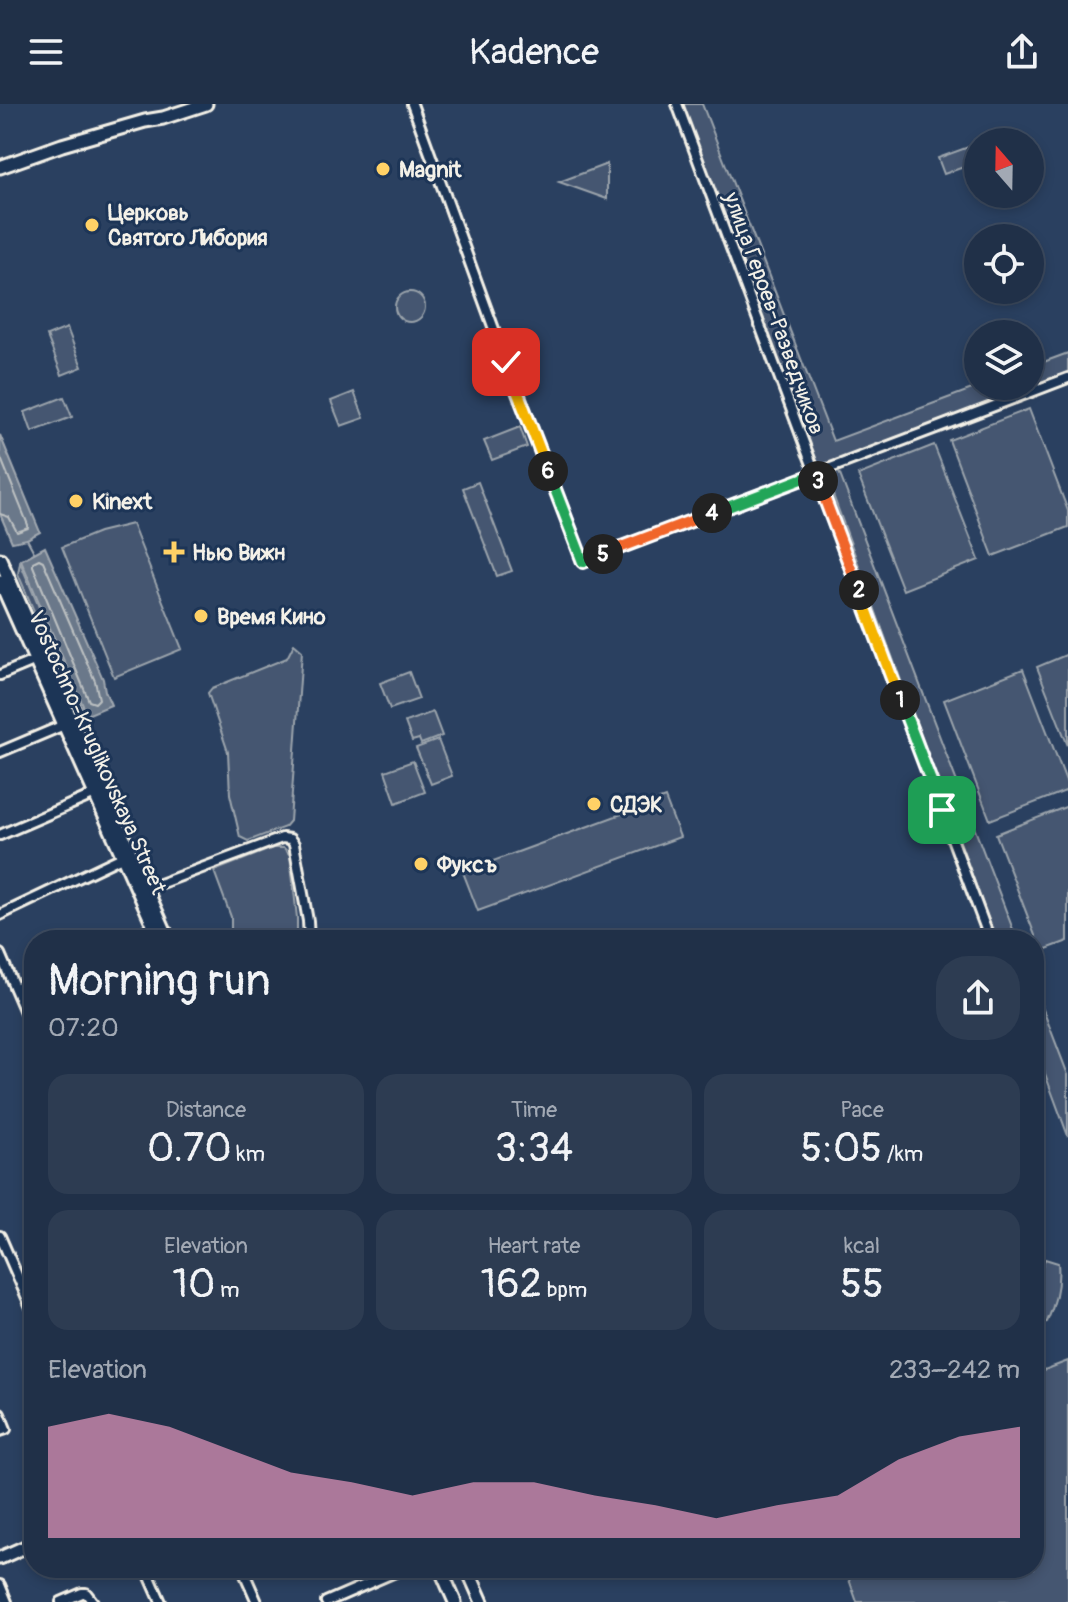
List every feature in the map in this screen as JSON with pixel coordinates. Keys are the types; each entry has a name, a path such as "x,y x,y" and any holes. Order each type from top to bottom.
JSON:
{"main road":[{"path":"0,167 62,145 206,104"},
{"path":"0,559 164,930"},
{"name":"Vostochno-Kruglikovskaya Street","path":"1,583 155,930"},
{"path":"0,1555 24,1544"},
{"path":"444,1578 455,1602"},
{"path":"471,1578 482,1602"}],"street":[{"path":"412,104 583,562 1068,378"},
{"name":"улица Героев-Разведчиков","path":"677,104 986,930"},
{"path":"0,675 36,660"},
{"path":"0,752 64,725"},
{"path":"0,835 95,794"},
{"path":"146,889 282,838 290,839 294,844 308,930"},
{"path":"0,915 122,857"},
{"path":"147,930 154,927"},
{"path":"0,954 24,1009"},
{"path":"15,988 24,984"},
{"path":"0,1236 24,1291"},
{"path":"0,1414 6,1429 0,1431"},
{"path":"150,1578 161,1602"},
{"path":"246,1578 257,1602"},
{"path":"326,1602 381,1578"},
{"path":"0,1585 7,1602"},
{"path":"61,1602 82,1593 86,1593 93,1602"}],"shaded area":[{"path":"680,104 702,104 833,441 964,392 964,400 994,400 816,468 810,452 802,456"},
{"path":"964,149 964,167 944,174 938,158"},
{"path":"607,164 607,199 559,182"},
{"path":"410,292 421,296 425,307 421,318 410,322 399,318 395,307 399,296"},
{"path":"67,328 82,367 62,375 47,336"},
{"path":"1068,353 1068,372 1044,381 1044,362"},
{"path":"354,392 364,418 341,426 331,401"},
{"path":"64,397 72,417 32,432 25,412"},
{"path":"1029,409 1068,511 1068,527 993,556 949,440"},
{"path":"520,427 527,447 492,460 484,441"},
{"path":"934,445 979,560 903,590 858,475"},
{"path":"839,472 1013,930 992,930 826,476"},
{"path":"478,482 512,571 497,576 463,488"},
{"path":"132,524 182,649 114,677 62,547 99,532"},
{"path":"20,562 86,718 81,720 18,574"},
{"path":"294,644 302,651 290,821 285,827 248,841 240,837 230,794 228,752 208,693 212,688 287,658"},
{"path":"1068,654 1068,746 1037,667"},
{"path":"1023,669 1068,790 990,820 944,700"},
{"path":"409,672 419,699 390,709 380,683"},
{"path":"433,712 442,736 421,744 419,739 412,741 405,722"},
{"path":"438,740 452,776 431,784 416,748"},
{"path":"413,761 425,792 396,803 385,771"},
{"path":"665,798 680,837 478,911 463,872"},
{"path":"1068,806 1068,941 1044,950 1044,930 1033,930 996,834"},
{"path":"273,848 284,848 290,855 297,930 231,930 231,917 214,871"},
{"path":"1044,1012 1068,1075 1068,1136 1044,1071"},
{"path":"1044,1261 1058,1263 1058,1278 1053,1307 1044,1323"},
{"path":"1068,1361 1068,1602 857,1602 849,1578 1044,1578 1044,1370"}],"water":[{"path":"0,435 40,532 12,542 0,514"},
{"path":"45,547 103,679 111,705 87,715 21,560"}],"waterway":[{"path":"27,539 34,552"}],"place":[{"name":"Magnit","path":"383,169"},
{"name":"Церковь Святого Либория","path":"92,225"},
{"name":"Kinext","path":"76,501"},
{"name":"Нью Вижн","path":"174,552"},
{"name":"Время Кино","path":"201,616"},
{"name":"СДЭК","path":"594,804"},
{"name":"Фуксъ","path":"421,864"}],"route":[{"path":"506,362 583,562 815,474 942,810"}]}
